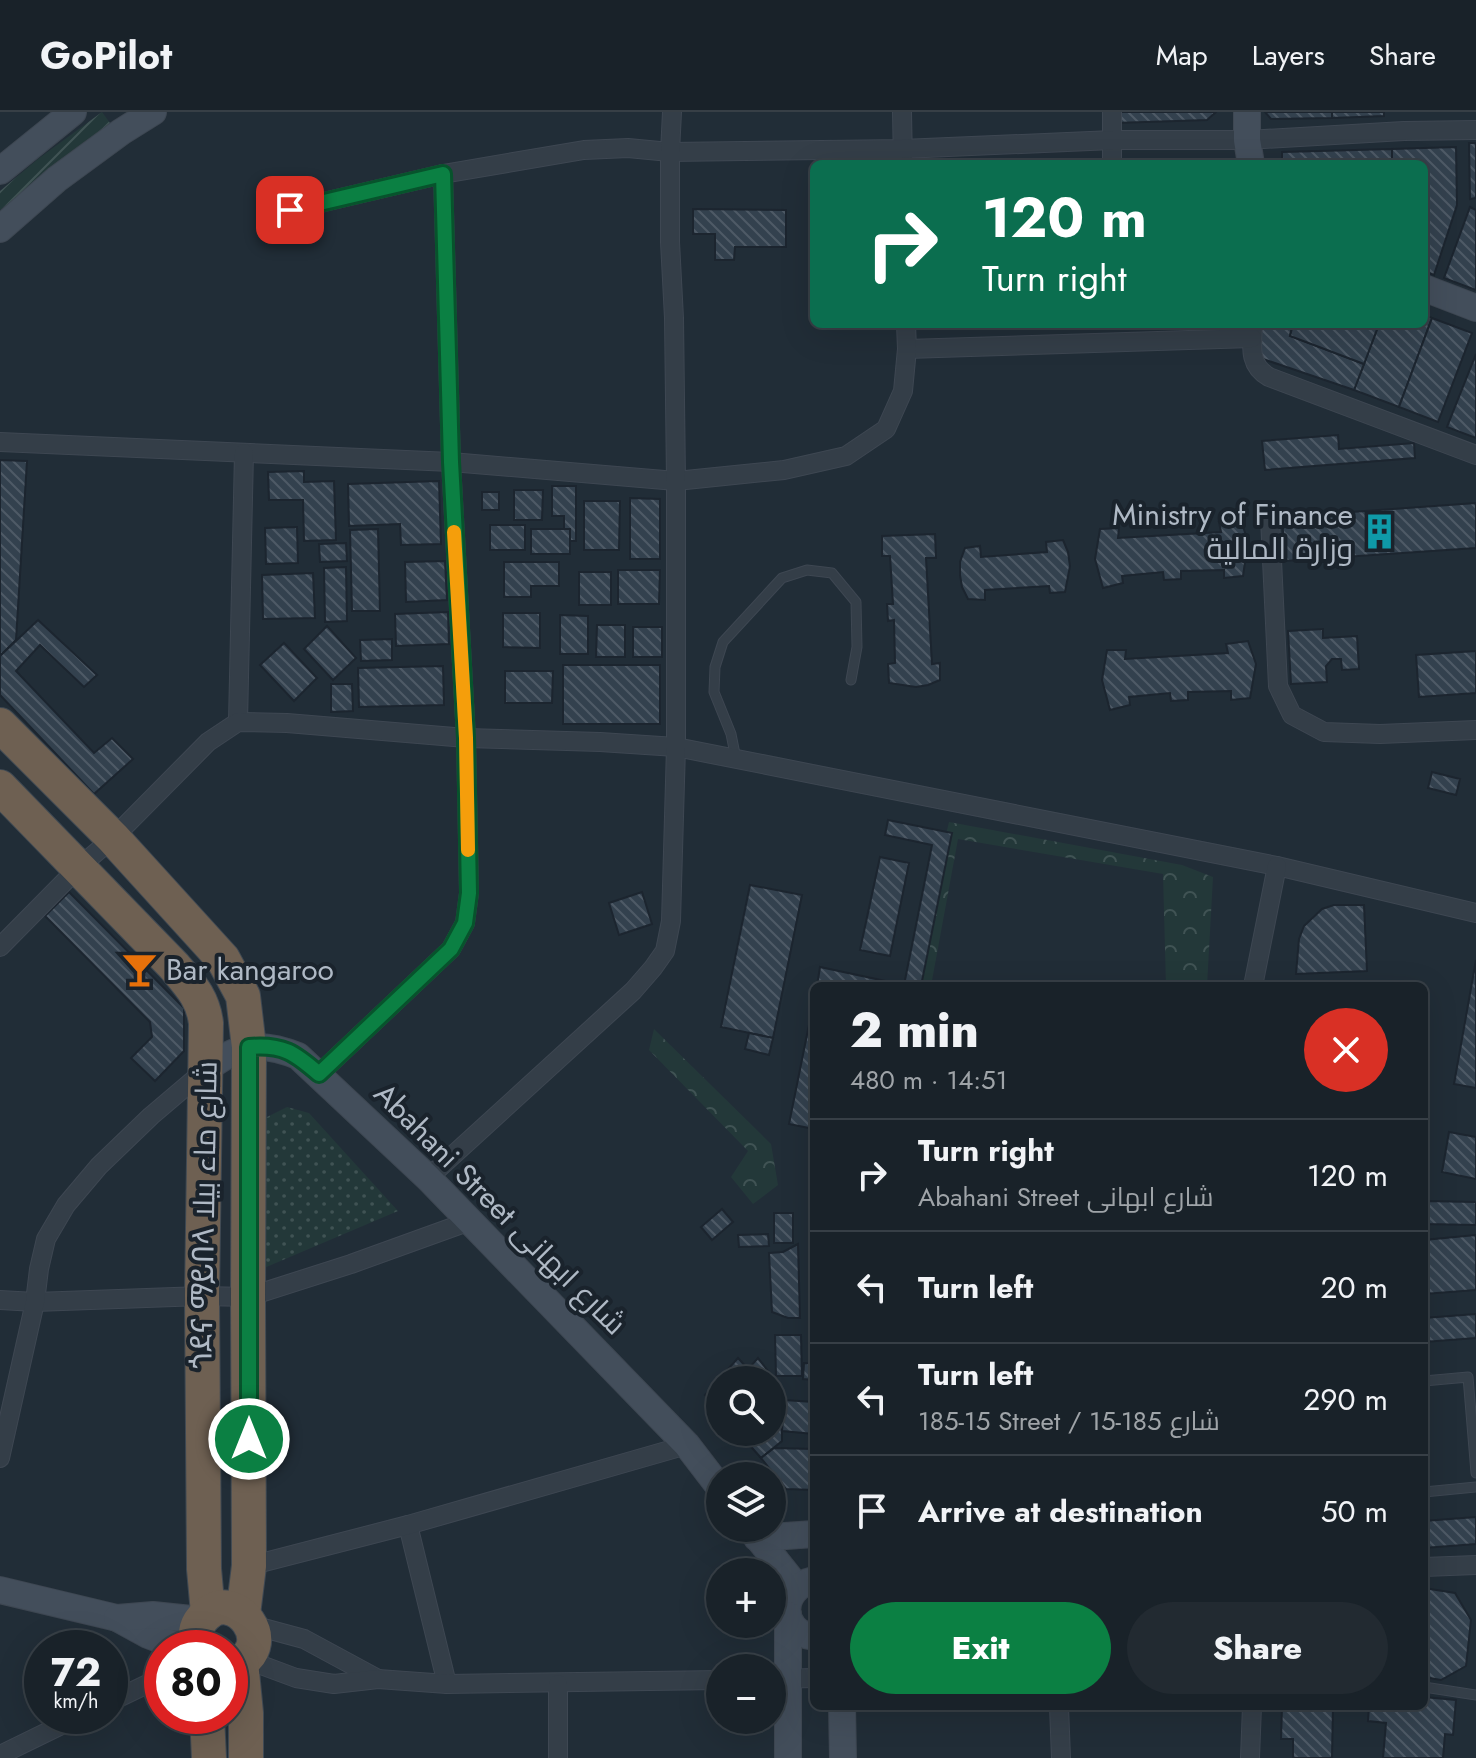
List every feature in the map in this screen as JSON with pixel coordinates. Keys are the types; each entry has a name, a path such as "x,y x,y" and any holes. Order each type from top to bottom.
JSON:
{"highway":[{"path":"0,725 113,838"},
{"path":"0,787 78,868"},
{"name":"ጎደና ማይበላ شارع ماء بيلا","path":"113,838 223,959 243,996 249,1047 248,1620 254,1634 254,1643 248,1654"},
{"name":"ጎደና ማይበላ شارع ماء بيلا","path":"78,868 174,966 196,992 205,1009 202,1296 204,1569 197,1630"},
{"path":"199,1630 217,1609 235,1610 248,1620"},
{"path":"208,1734 209,1758"},
{"path":"246,1734 246,1758"}],"street":[{"path":"0,171 73,112"},
{"path":"0,229 57,179 153,112"},
{"path":"428,1178 633,991 665,951 671,921 676,747 676,481 670,242 672,112"},
{"path":"902,112 902,156"},
{"path":"1112,112 1112,160"},
{"path":"1247,112 1249,152"},
{"path":"1404,131 1405,112"},
{"path":"290,210 443,174 584,150 628,148 670,152 902,156 1113,140 1249,152 1404,131 1476,130"},
{"path":"319,1074 451,949 465,923 469,893 466,738 451,462 443,174"},
{"path":"1428,290 1476,308"},
{"path":"0,442 451,462 676,481 784,470 846,456 886,429 903,391 906,328"},
{"path":"907,349 1110,334 1253,331 1254,363 1260,372 1476,455"},
{"path":"238,722 244,453"},
{"path":"1270,518 1278,686 1292,715 1324,732 1380,734 1476,730"},
{"path":"0,947 208,742 238,722 287,723 466,738 676,747 1277,866 1476,913"},
{"path":"1254,982 1277,866"},
{"path":"0,1458 46,1239 66,1205 99,1166 140,1126 204,1071 227,1055 249,1047"},
{"name":"Abahani Street شارع ابهانى","path":"249,1047 279,1048 298,1056 319,1074 428,1178 687,1445 706,1470"},
{"path":"0,1300 35,1302 248,1297 470,1221"},
{"path":"249,1566 408,1525 687,1445"},
{"path":"408,1525 447,1684"},
{"path":"786,1534 810,1534"},
{"path":"763,1542 806,1583 788,1600 791,1678 788,1758"},
{"path":"1428,1567 1476,1565"},
{"path":"0,1590 117,1618 153,1615 192,1630"},
{"path":"788,1615 798,1631 810,1636"},
{"path":"248,1620 304,1639 378,1679"},
{"path":"248,1665 296,1678 334,1684 378,1679 447,1684 706,1680"},
{"path":"558,1684 558,1758"},
{"path":"842,1710 843,1758"},
{"path":"1059,1710 1061,1758"},
{"path":"1250,1758 1252,1710"},
{"path":"1,1754 43,1734"}],"lane":[{"path":"736,759 731,734 714,692 715,667 723,642 782,578 807,570 832,573 856,602 857,647 851,680"},
{"path":"1428,1381 1468,1377 1476,1473"},
{"path":"1428,1492 1476,1487"},
{"path":"1428,1688 1476,1695"}],"green space":[{"path":"102,112 110,123 0,210 0,191"},
{"path":"949,822 1182,865 1213,877 1207,982 1166,982 1163,874 958,839 932,982 911,982"},
{"path":"654,1029 771,1144 778,1185 753,1204 731,1177 748,1151 649,1050"},
{"path":"287,1107 309,1113 398,1211 257,1271 263,1119"}],"building":[{"path":"1115,112 1216,112 1207,120 1115,123"},
{"path":"1265,112 1332,112 1332,118 1271,119"},
{"path":"1332,112 1384,112 1384,116 1332,118"},
{"path":"1469,143 1476,143 1476,198 1470,199"},
{"path":"1456,147 1457,205 1434,275 1428,273 1428,160 1392,160 1392,149"},
{"path":"1392,149 1392,160 1282,160 1282,152"},
{"path":"1470,207 1476,210 1476,290 1444,278"},
{"path":"693,209 786,210 786,247 735,247 734,260 715,260 715,234 693,234"},
{"path":"1428,316 1432,318 1399,407 1354,390 1377,328 1428,328"},
{"path":"1432,318 1472,333 1438,422 1399,407"},
{"path":"1260,328 1292,328 1290,336 1364,364 1354,390 1260,358"},
{"path":"1292,328 1378,328 1364,364 1290,336"},
{"path":"1476,354 1476,438 1447,427"},
{"path":"1338,435 1339,449 1414,443 1415,458 1265,470 1262,441"},
{"path":"0,460 27,461 16,640 0,656"},
{"path":"304,471 304,482 334,481 336,540 304,541 303,500 269,500 268,472"},
{"path":"439,481 441,544 401,545 400,524 349,526 348,484"},
{"path":"552,486 576,486 576,541 564,541 564,516 552,516"},
{"path":"514,490 543,490 542,520 514,520"},
{"path":"482,492 499,492 499,510 482,510"},
{"path":"630,498 660,499 660,559 630,559"},
{"path":"584,501 620,501 619,550 584,550"},
{"name":"Ministry of Finance وزارة المالية","path":"1476,503 1476,548 1285,561 1282,517"},
{"path":"1241,520 1248,542 1243,576 1224,578 1224,570 1181,571 1181,579 1164,580 1163,572 1122,576 1123,583 1103,588 1095,559 1100,529 1119,528 1118,538 1221,532 1219,522"},
{"path":"490,525 525,525 525,550 490,550"},
{"path":"297,527 298,563 266,564 265,528"},
{"path":"378,529 380,611 352,611 350,530"},
{"path":"531,529 570,529 570,554 531,554"},
{"path":"935,534 936,558 926,558 932,664 940,663 940,680 916,687 889,683 888,664 895,663 894,620 888,621 887,604 893,604 890,556 882,556 882,536"},
{"path":"1063,540 1070,566 1065,592 1050,593 1049,586 985,590 985,600 968,599 960,575 965,548 980,546 981,557 1047,552 1046,542"},
{"path":"346,543 347,561 320,562 319,544"},
{"path":"445,561 447,600 406,602 405,562"},
{"path":"504,562 559,562 559,586 531,586 531,597 504,597"},
{"path":"346,567 347,621 325,622 324,568"},
{"path":"618,570 660,570 659,604 618,604"},
{"path":"579,572 611,572 611,605 579,605"},
{"path":"313,573 315,618 263,619 262,575"},
{"path":"448,612 449,644 396,646 395,614"},
{"path":"503,613 540,613 540,648 503,647"},
{"path":"560,615 588,616 588,654 560,654"},
{"path":"38,620 97,675 84,687 40,645 16,671 94,753 112,738 133,759 94,794 0,695 0,656"},
{"path":"597,625 625,625 625,657 596,657"},
{"path":"327,626 356,658 333,680 304,649"},
{"path":"633,627 662,627 662,657 633,657"},
{"path":"1323,629 1323,638 1357,636 1359,669 1342,670 1341,659 1332,659 1326,666 1327,682 1291,684 1288,631"},
{"path":"392,639 392,660 361,661 360,640"},
{"path":"1248,641 1256,664 1250,698 1231,700 1231,691 1188,692 1188,700 1171,701 1170,693 1129,697 1130,705 1110,710 1102,680 1107,650 1126,650 1125,659 1228,653 1226,644"},
{"path":"284,643 317,678 294,701 260,665"},
{"path":"1476,651 1476,693 1419,697 1416,655"},
{"path":"563,665 660,665 660,724 563,724"},
{"path":"443,666 444,705 359,707 358,668"},
{"path":"505,671 553,671 552,703 505,703"},
{"path":"331,684 352,684 353,711 331,712"},
{"path":"1432,772 1460,779 1456,795 1428,788"},
{"path":"888,820 952,833 922,982 905,982 932,845 885,835"},
{"path":"880,857 909,863 890,956 860,950"},
{"path":"750,885 802,895 773,1038 721,1027"},
{"path":"69,892 184,1008 184,1051 155,1081 131,1058 152,1037 150,1022 45,916"},
{"path":"642,892 652,924 619,935 609,903"},
{"path":"1334,905 1364,905 1367,971 1296,974 1299,939 1304,926 1322,909"},
{"path":"1476,960 1476,1088 1454,1084"},
{"path":"820,967 890,982 818,982"},
{"path":"810,1020 810,1128 789,1124"},
{"path":"749,1033 773,1038 769,1055 745,1049"},
{"path":"1449,1132 1476,1137 1476,1179 1442,1172"},
{"path":"1428,1201 1476,1202 1476,1225 1428,1224"},
{"path":"722,1209 733,1222 712,1240 701,1227"},
{"path":"774,1213 793,1213 793,1243 774,1243"},
{"path":"768,1234 769,1246 739,1247 738,1235"},
{"path":"1476,1235 1476,1290 1428,1294 1428,1240"},
{"path":"798,1244 800,1318 788,1318 772,1312 769,1253 783,1252"},
{"path":"1476,1314 1476,1338 1428,1342 1428,1318"},
{"path":"775,1335 801,1335 802,1376 786,1376 786,1366 776,1366"},
{"path":"738,1358 745,1366 731,1366"},
{"path":"758,1358 764,1366 751,1366"},
{"path":"804,1363 810,1364 810,1380 803,1379"},
{"path":"786,1400 810,1402 810,1434 786,1431"},
{"path":"750,1446 776,1446 761,1458"},
{"path":"774,1448 810,1449 810,1490 786,1489 786,1462 764,1462 761,1458"},
{"path":"1476,1517 1476,1544 1428,1548 1428,1521"},
{"path":"1428,1589 1455,1593 1471,1620 1466,1666 1441,1680 1428,1678"},
{"path":"1428,1697 1456,1700 1453,1735 1445,1734 1443,1758 1383,1758 1386,1723 1368,1721 1369,1710 1428,1710"},
{"path":"1282,1710 1333,1710 1332,1758 1293,1758 1293,1739 1281,1739"}],"slow traffic":[{"path":"454,532 466,738 468,850"}],"place":[{"name":"Ministry of Finance وزارة المالية","path":"1379,532"},
{"name":"Bar kangaroo","path":"140,970"}],"route":[{"path":"249,1439 249,1047 279,1048 298,1056 319,1074 451,949 465,923 469,893 466,738 451,462 443,174 290,210"}]}
